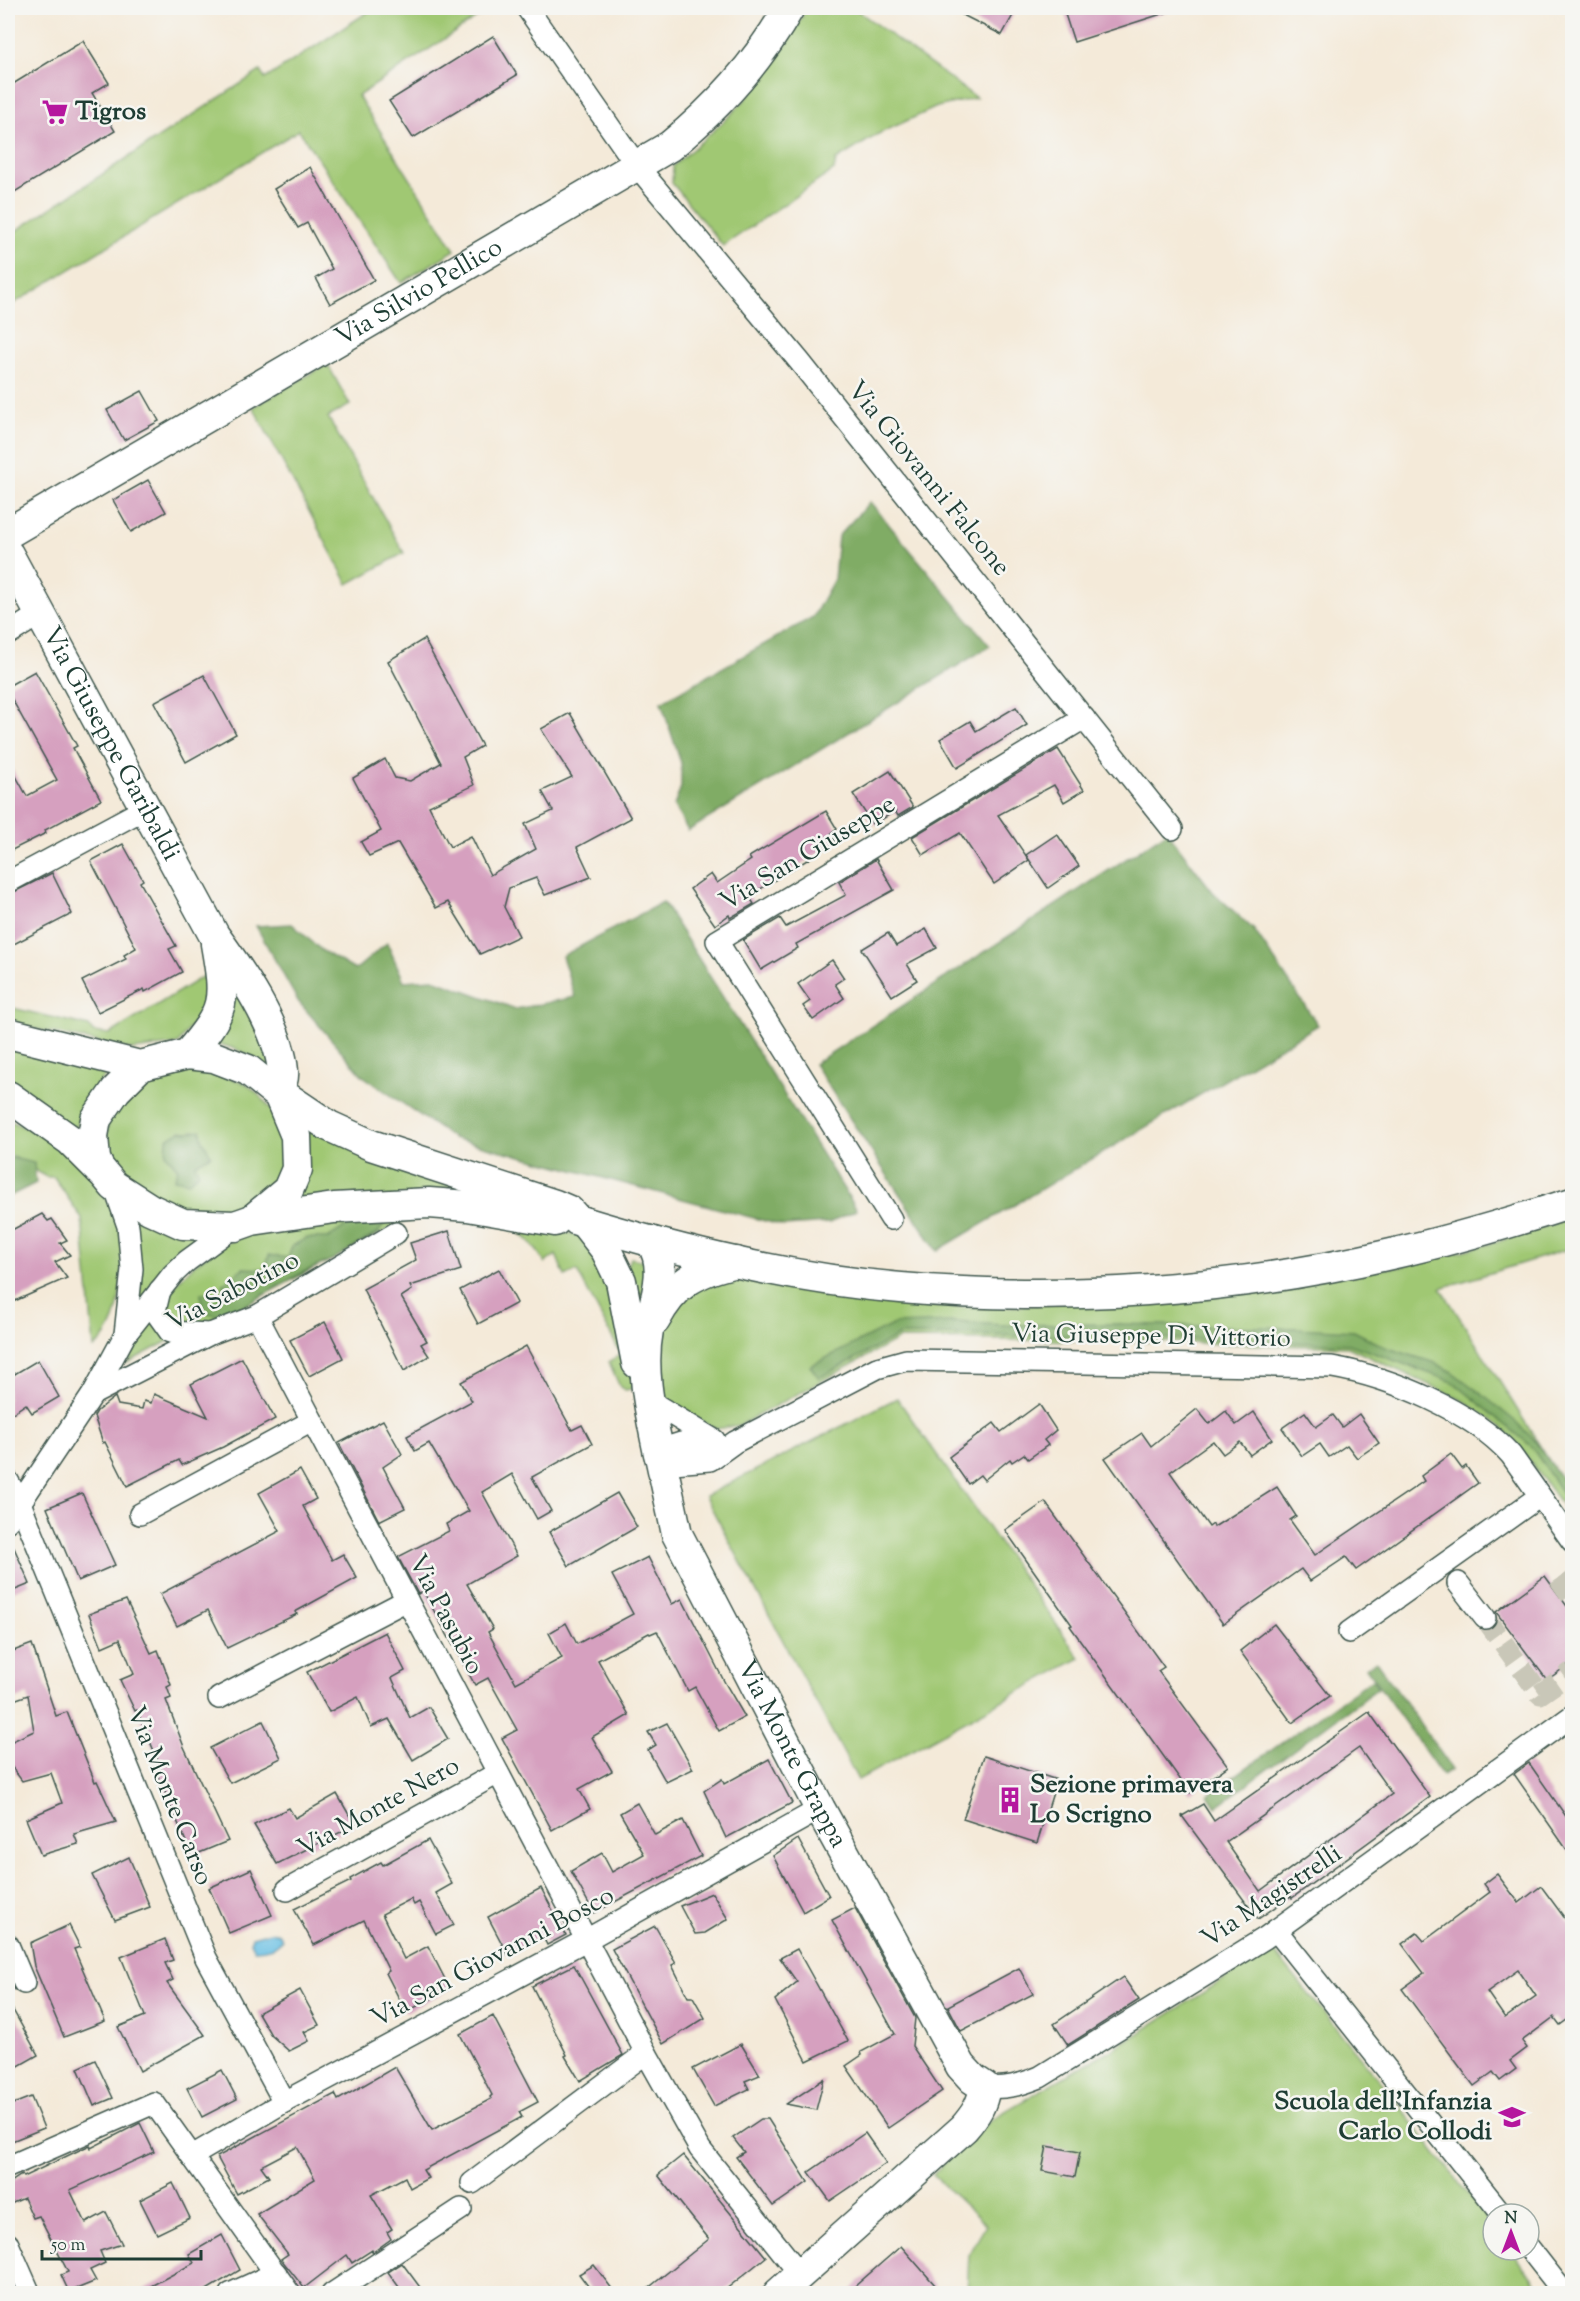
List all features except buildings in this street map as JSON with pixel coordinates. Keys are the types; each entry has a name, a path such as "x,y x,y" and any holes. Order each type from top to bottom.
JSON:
{"street":[{"name":"Via Giovanni Falcone","path":"527,8 637,166 800,362 1172,829"},
{"name":"Via Silvio Pellico","path":"8,533 670,146 722,101 765,48 789,8"},
{"name":"Via Giuseppe Garibaldi","path":"8,554 214,935 238,968 265,1014 280,1056 283,1073 278,1094"},
{"path":"8,634 40,614"},
{"name":"Via San Giuseppe","path":"891,1218 717,940 1084,718"},
{"path":"8,882 146,808"},
{"name":"Via Giuseppe Garibaldi","path":"188,1054 209,1030 220,1008 223,980 214,935"},
{"path":"8,1033 140,1066 188,1054 233,1062 329,1126 360,1141 555,1205 569,1211 581,1221 736,1262 815,1277 901,1288 999,1292 1106,1292 1192,1286 1283,1274 1389,1255 1497,1227 1572,1203"},
{"path":"124,1335 132,1269 129,1226 109,1180 95,1159 93,1136 96,1119 116,1090 140,1066"},
{"path":"124,1335 187,1261 288,1190 297,1169 296,1136 278,1094"},
{"path":"8,1096 70,1140 109,1180 150,1209 183,1224 244,1223 334,1208 429,1203 468,1206 569,1223 581,1221"},
{"path":"8,1110 70,1140"},
{"name":"Via Monte Grappa","path":"581,1221 606,1250 621,1281 642,1387 648,1400"},
{"name":"Via Sabotino","path":"93,1394 210,1334 257,1316 396,1233"},
{"name":"Via Monte Grappa","path":"650,1241 658,1254 659,1271 658,1287 648,1333 646,1360 648,1400 677,1534 820,1809 961,2066 973,2079 985,2087"},
{"name":"Via Monte Grappa","path":"648,1333 662,1307 688,1280 701,1271 736,1262"},
{"path":"161,1289 155,1311 170,1332 210,1334"},
{"name":"Via Pasubio","path":"257,1316 646,2054 700,2149 789,2284"},
{"name":"Via Sabotino","path":"8,1521 93,1394 124,1335"},
{"name":"Via Giuseppe Di Vittorio","path":"660,1455 679,1443 712,1450 735,1442 877,1368 900,1361 1332,1367 1362,1372 1468,1419 1502,1444 1572,1541"},
{"name":"Via Giuseppe Di Vittorio","path":"648,1400 712,1450"},
{"path":"140,1515 312,1421"},
{"path":"669,1503 672,1490 676,1485 712,1450"},
{"name":"Via Monte Carso","path":"8,1481 20,1503 206,1958 284,2102"},
{"path":"1349,1632 1540,1496"},
{"path":"1458,1583 1485,1618"},
{"path":"219,1698 406,1600"},
{"name":"Via Magistrelli","path":"985,2087 1003,2089 1040,2077 1276,1930 1572,1716"},
{"name":"Via Monte Nero","path":"287,1890 498,1773"},
{"name":"Via San Giovanni Bosco","path":"192,2156 284,2102 586,1940 820,1809"},
{"path":"1276,1930 1492,2202"},
{"path":"8,1945 24,1983"},
{"path":"472,2183 646,2054"},
{"path":"789,2284 964,2128 976,2115 982,2103 985,2087"},
{"path":"8,2168 154,2103 290,2294"},
{"path":"332,2294 461,2209"},
{"path":"8,2244 30,2294"},
{"path":"1540,2262 1565,2294"},
{"path":"230,2294 276,2273"}],"green space":[{"path":"374,8 490,9 358,96 455,250 401,283 299,130 8,307 8,236 260,71 265,79"},
{"path":"807,8 854,8 976,98 937,107 880,133 836,160 834,170 723,246 672,183 673,166 750,94 779,55"},
{"path":"324,366 329,367 350,405 328,417 404,553 348,584 253,407"},
{"path":"870,502 990,646 688,831 674,806 681,787 681,763 661,702 813,617 834,579 838,536"},
{"path":"1167,832 1213,892 1254,930 1318,1025 937,1251 814,1064"},
{"path":"663,902 857,1210 829,1223 784,1226 453,1138 363,1076 298,1001 256,926 292,924 321,950 355,970 387,943 404,981 433,979 516,1009 575,997 562,956"},
{"path":"207,974 211,998 178,1044 133,1050 8,1023 8,1007 89,1026 93,1032 110,1034"},
{"path":"239,987 276,1075 246,1054 211,1043"},
{"path":"8,1045 110,1071 98,1084 89,1099 75,1132 8,1085"},
{"path":"181,1068 203,1068 247,1084 274,1113 285,1141 283,1175 269,1193 232,1214 160,1206 106,1160 108,1120 140,1083 160,1073"},
{"path":"302,1117 469,1187 469,1197 290,1206"},
{"path":"8,1120 51,1141 73,1158 99,1187 118,1220 123,1251 119,1301 111,1327 94,1348 82,1219 54,1177 46,1177 8,1153"},
{"path":"201,1130 202,1139 211,1155 195,1164 199,1172 189,1182 174,1179 178,1169 166,1154 167,1139 180,1131"},
{"path":"8,1157 34,1163 36,1183 8,1197"},
{"path":"425,1210 453,1212 424,1214 412,1218 231,1312 207,1322 186,1325 178,1322 172,1316 169,1298 174,1288 189,1270 207,1255 238,1238 290,1222 372,1212"},
{"path":"391,1213 378,1233 243,1307 219,1316 202,1311 201,1293 223,1293 223,1284 243,1268 265,1269 269,1255 288,1258 292,1246 307,1238 328,1238 354,1221"},
{"path":"476,1214 531,1223 585,1237 598,1249 608,1267 614,1285 634,1383 631,1389 625,1390 620,1387 609,1362 621,1354 577,1271 565,1276 556,1255 545,1263 531,1243 518,1231 497,1219"},
{"path":"133,1215 204,1237 138,1314"},
{"path":"1572,1218 1572,1248 1441,1288 1572,1497 1572,1519 1519,1446 1500,1426 1466,1402 1348,1347 1121,1341 899,1339 740,1425 716,1429 664,1401 655,1351 670,1305 728,1271 821,1290 891,1301 956,1307 1025,1306 1400,1267 1497,1242"},
{"path":"631,1258 649,1262 641,1307 626,1267"},
{"path":"153,1318 172,1339 127,1363"},
{"path":"956,1322 1002,1325 1116,1324 1354,1331 1385,1347 1435,1363 1452,1372 1516,1422 1535,1441 1572,1493 1572,1508 1531,1446 1453,1382 1349,1344 1079,1336 900,1335 819,1378 810,1366 894,1324"},
{"path":"897,1398 1080,1658 858,1780 705,1496"},
{"path":"1376,1661 1452,1769 1442,1775 1366,1668"},
{"path":"1372,1679 1378,1688 1216,1807 1208,1795"},
{"path":"1272,1949 1396,2101 1481,2211 1481,2262 1519,2262 1544,2293 967,2293 969,2255 986,2225 933,2175 957,2148 995,2117 1136,2035"}],"water":[{"path":"270,1932 280,1934 282,1940 269,1948 254,1950 250,1942 252,1937"}],"tunnel":[{"path":"1559,1578 1572,1597"},
{"path":"1485,1618 1540,1694 1572,1672"}],"place":[{"name":"Tigros","path":"55,112"},
{"name":"Sezione primavera Lo Scrigno","path":"1010,1800"},
{"name":"Scuola dell'Infanzia Carlo Collodi","path":"1512,2117"}]}
